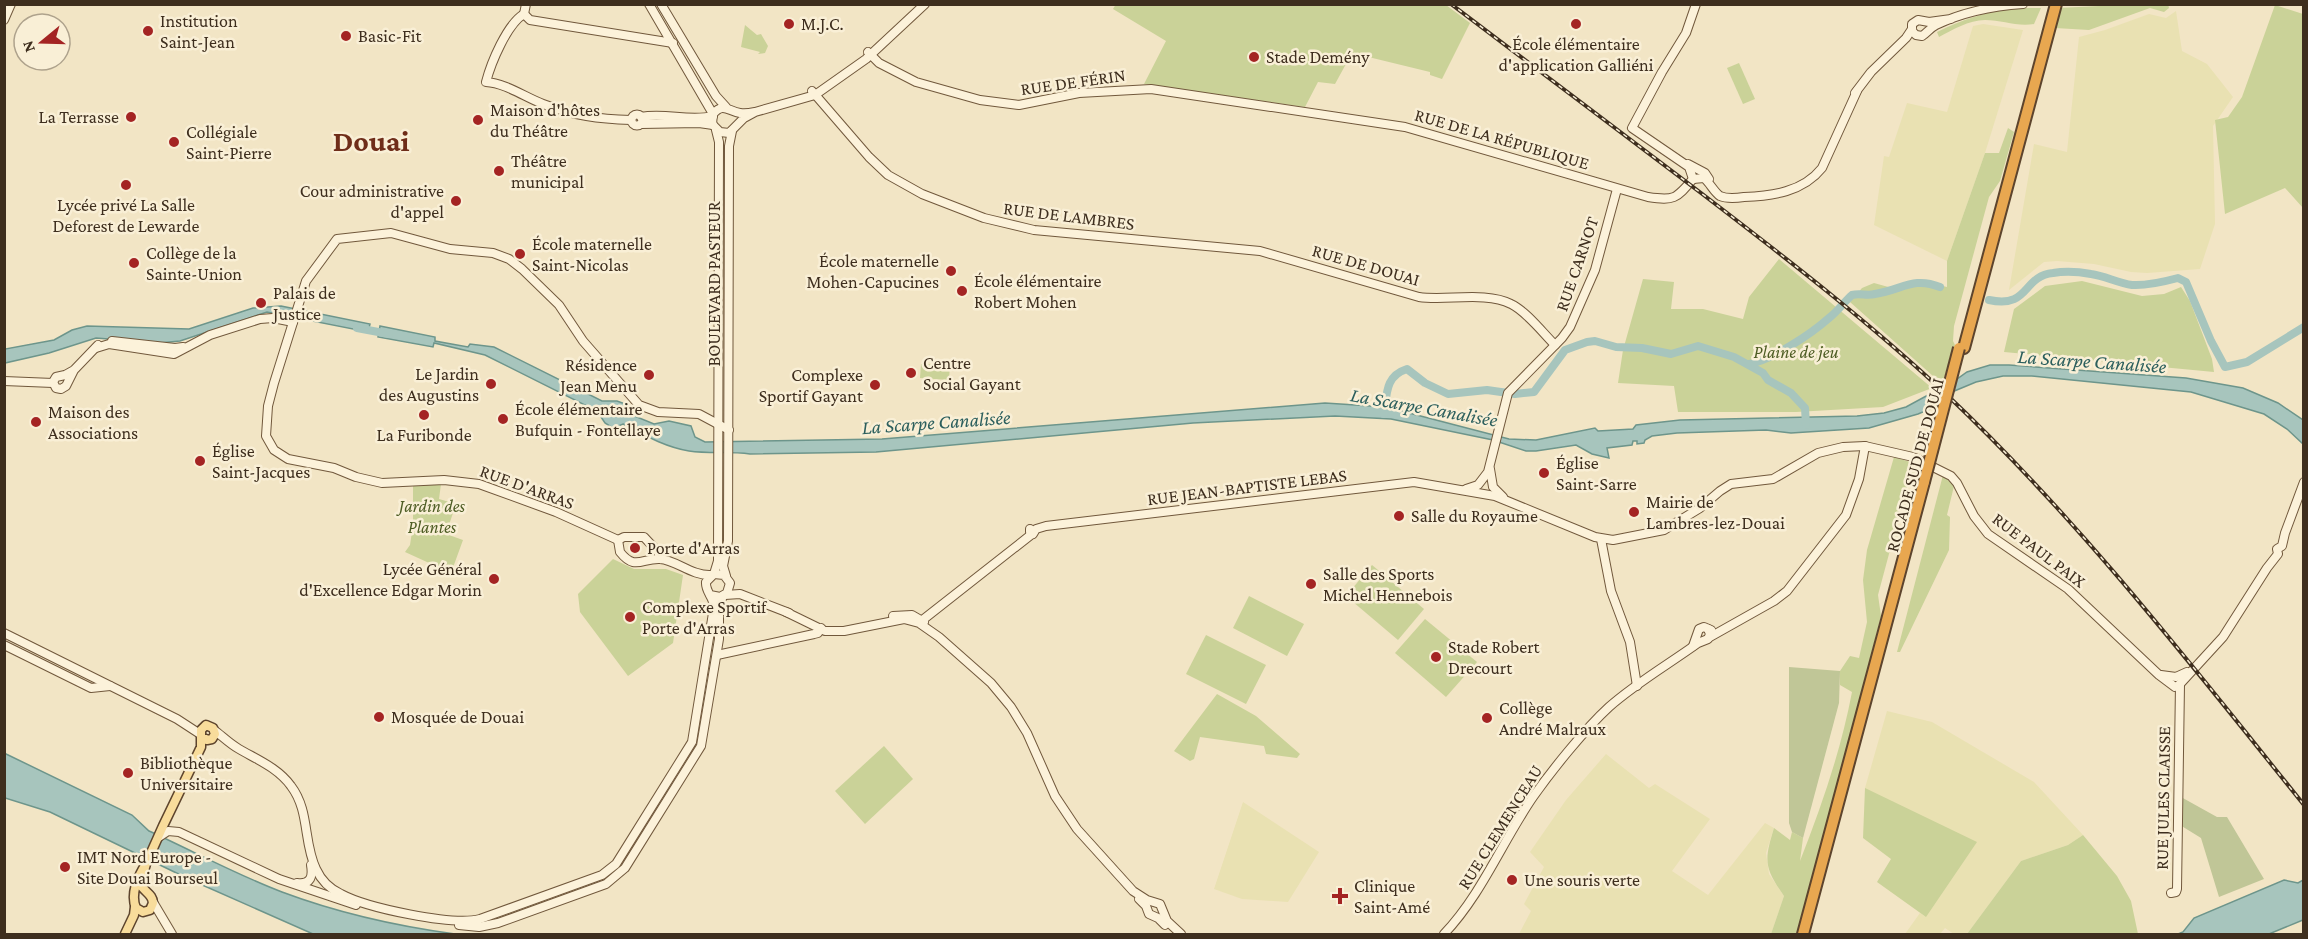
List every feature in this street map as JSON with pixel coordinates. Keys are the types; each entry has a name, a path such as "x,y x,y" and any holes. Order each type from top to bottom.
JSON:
{"highway":[{"name":"ROCADE SUD DE DOUAI","path":"1804,934 2054,4"}],"main road":[{"path":"127,934 134,916 137,879 163,832 207,734"},
{"path":"163,832 207,734"},
{"path":"127,934 137,918 152,908 151,896 146,893 140,883 146,864"},
{"path":"135,897 146,893"},
{"path":"135,907 145,912"}],"street":[{"path":"4,20 11,4"},
{"path":"526,4 524,14 516,21 501,46 486,82 584,117 631,120 634,125 641,120 662,115 701,118 713,115 719,109 726,107"},
{"path":"649,4 713,115 715,128"},
{"path":"661,4 716,96 726,107 734,111 755,112 814,93 869,54 925,4"},
{"path":"869,54 918,4"},
{"path":"1696,4 1689,29 1659,77 1632,128 1682,162 1691,170 1693,179 1704,178 1715,191 1728,198 1782,194 1815,176 1822,168 1857,91 1871,72 1912,29 1912,24 1916,21 1951,19"},
{"path":"1894,50 1951,19 1989,8 2023,4"},
{"path":"524,14 530,20 673,43"},
{"path":"1925,21 1928,30"},
{"path":"1912,29 1919,36"},
{"name":"RUE DE FÉRIN","path":"869,54 879,63 919,83 969,98 1012,105 1079,93 1141,88 1293,110"},
{"name":"RUE DE LAMBRES","path":"814,93 869,158 888,175 922,194 984,218 1034,230 1260,251"},
{"name":"RUE DE LA RÉPUBLIQUE","path":"1293,110 1405,127 1617,189 1668,200 1678,196 1693,179"},
{"path":"734,111 738,118 735,128"},
{"path":"641,120 699,123 725,133 755,112"},
{"name":"BOULEVARD PASTEUR","path":"712,575 718,561 719,142 715,128"},
{"name":"BOULEVARD PASTEUR","path":"728,580 723,567 728,541 729,146 735,128"},
{"path":"1682,162 1705,173 1715,191"},
{"name":"RUE CARNOT","path":"1486,487 1506,399 1510,390 1570,327 1592,276 1617,189"},
{"path":"4,381 53,383 56,388 61,389 66,387 65,379 101,343 108,340 175,348 190,345 210,335 264,318 294,320 306,281 337,239 391,233 450,249 498,254 512,261 560,305 583,341 642,407 651,410 699,414 718,430 729,434"},
{"name":"RUE DE DOUAI","path":"1260,251 1419,297 1499,299 1514,305 1555,345"},
{"name":"RUE D'ARRAS","path":"294,320 268,406 266,436 271,448 280,456 334,468 386,484 449,480 479,484 550,509 618,540"},
{"name":"RUE PAUL PAIX","path":"1601,538 1613,540 1667,528 1700,508 1720,490 1731,484 1774,478 1818,453 1844,447 1865,446 1909,456 1951,476 1974,516 1986,531 2072,593 2155,671 2175,682"},
{"name":"RUE CLEMENCEAU","path":"1444,934 1480,890 1515,826 1538,790 1603,713 1621,698 1635,679 1646,680 1693,647 1705,635 1727,627 1774,601 1787,591 1844,518 1861,473 1865,446"},
{"name":"RUE JEAN-BAPTISTE LEBAS","path":"920,621 1034,531 1053,525 1409,482 1462,490 1486,487 1507,500 1601,538"},
{"path":"2175,682 2193,669 2223,637 2280,550 2284,533 2304,482"},
{"name":"RUE D'ARRAS","path":"618,540 624,537 644,537 658,552 661,559"},
{"path":"1601,538 1609,584 1629,638 1635,679"},
{"name":"RUE D'ARRAS","path":"618,540 620,552 631,562 661,559 690,571 712,575"},
{"name":"RUE D'ARRAS","path":"690,571 700,579 708,592"},
{"path":"4,633 236,747 276,771 287,780 302,806 313,861 317,871 330,886 351,898 410,913 471,921 592,879 610,870 638,831 692,741 714,610 714,603 708,592 706,581 712,575 720,573 756,599"},
{"path":"163,832 182,833 279,879 362,907 429,921 482,927 602,886 615,879 627,866 700,749 717,655 720,630 719,606 729,590 728,580"},
{"path":"708,592 715,597 739,594 820,627 844,631 901,619 920,621 1004,698 1027,734 1050,787 1077,829 1138,895 1159,903 1168,923 1181,934"},
{"path":"717,655 814,634 820,627"},
{"path":"4,645 92,688 111,686"},
{"name":"RUE JULES CLAISSE","path":"2171,893 2176,892 2177,889 2179,699 2175,682"},
{"path":"170,817 177,826 295,882 303,884 311,879 313,874 301,811 287,786 278,777 235,751 222,740 207,734"},
{"path":"311,863 316,876 327,888 362,907"},
{"path":"1127,884 1151,916 1155,916 1175,934"},
{"path":"153,902 171,934"},
{"path":"1147,910 1152,902"},
{"path":"1155,916 1160,914 1162,909"},
{"path":"145,912 158,918 171,934"}],"shaded area":[{"path":"2176,11 2182,51 2207,64 2233,97 2213,126 2215,224 2200,269 2147,273 2094,264 2044,262 2009,290 2034,144 2067,152 2079,37 2149,14 2166,18"},
{"path":"1983,24 2023,30 1985,153 1947,261 1874,225 1884,156 1889,157 1907,103 1947,112 1973,26"},
{"path":"1887,711 1932,722 2034,782 2083,835 2068,845 2021,861 1967,934 1954,934 1945,928 1940,934 1905,934 1920,913 1926,917 1865,788"},
{"path":"1606,754 1649,788 1655,784 1710,819 1672,871 1708,895 1765,823 1774,828 1766,853 1769,874 1784,896 1771,934 1519,934 1531,911 1524,904 1544,867 1530,852 1566,800"},
{"path":"1243,802 1319,852 1288,902 1242,899 1214,889"}],"green space":[{"name":"Stade Demény","path":"1116,4 1446,5 1470,23 1442,79 1430,75 1430,72 1352,53 1335,84 1318,82 1305,107 1144,84 1166,41 1113,9"},
{"path":"2168,4 2169,8 2164,12 2150,8 2089,30 2055,28 2058,8"},
{"path":"2275,5 2303,14 2303,208 2285,188 2225,214 2215,120 2228,117 2242,97"},
{"path":"2010,8 2041,8 2034,24 2022,25 1979,20 1939,37 1937,32 1972,17"},
{"path":"745,25 757,35 761,34 768,46 765,53 758,54 760,52 741,47"},
{"path":"1739,63 1755,99 1743,104 1727,68"},
{"path":"2008,128 2014,132 2000,181 1989,197 1954,326 1955,345 1942,384 1850,302 1862,288 1874,283 1892,288 1915,280 1947,287 1947,261 1985,153 1999,153"},
{"name":"Plaine de jeu","path":"1779,259 1932,388 1883,407 1796,412 1678,412 1674,386 1618,383 1623,350 1643,279 1674,282 1671,309 1703,309 1743,319 1749,297"},
{"path":"2082,281 2142,296 2164,294 2181,287 2190,301 2212,359 2214,372 2004,352 2014,309 2045,286"},
{"path":"921,364 950,365 949,380 920,378"},
{"path":"1894,457 1923,466 1919,484 1908,483 1878,595 1881,616 1803,918 1797,934 1771,934 1784,896 1769,870 1767,856 1771,839 1774,828 1790,840 1792,832 1803,838 1800,861 1830,777 1852,692 1840,685 1840,671 1850,656 1859,658 1867,622 1863,580 1867,550"},
{"path":"1943,475 1954,486 1947,515 1950,517 1949,550 1900,652 1897,652"},
{"name":"Jardin des Plantes","path":"441,484 439,499 456,504 446,534 463,540 451,573 405,552 410,545 413,525 413,486"},
{"name":"Complexe Sportif Porte d'Arras","path":"613,559 634,569 666,569 683,575 673,643 628,676 580,612 578,594"},
{"path":"1372,565 1424,609 1398,640 1346,596"},
{"path":"1249,596 1304,624 1287,656 1233,628"},
{"name":"Stade Robert Drecourt","path":"1425,619 1477,662 1446,697 1395,653"},
{"path":"1206,635 1266,665 1246,704 1186,674"},
{"path":"1789,667 1840,671 1839,703 1803,838 1792,832 1789,823"},
{"path":"1217,694 1256,716 1300,754 1297,758 1266,754 1264,746 1200,737 1194,759 1190,761 1174,751"},
{"path":"884,746 913,779 865,824 835,791"},
{"path":"1865,788 1977,842 1926,917 1877,882 1891,859 1863,838"},
{"path":"2181,797 2217,817 2227,817 2264,879 2219,897 2201,838 2180,825"},
{"path":"2083,835 2117,876 2131,901 2138,934 1967,934 2021,861 2068,845"}],"water":[{"path":"281,306 370,324 368,332 267,312 180,341 159,343 96,338 49,353 5,363 5,349 54,340 72,330 87,326 189,329 253,308"},
{"path":"380,326 435,337 435,341 468,347 470,344 494,347 602,401 617,401 628,405 627,413 654,424 669,421 691,426 695,437 705,442 882,439 1325,403 1386,407 1509,439 1536,440 1595,428 1598,431 1633,429 1636,425 1680,420 1857,416 1884,413 1906,407 1928,395 1936,394 1967,372 1990,365 2009,365 2186,378 2243,388 2278,403 2303,420 2303,444 2287,429 2264,414 2191,392 2032,376 2003,376 1976,382 1952,392 1941,399 1935,407 1918,414 1869,428 1791,433 1766,430 1677,433 1652,436 1644,443 1637,444 1637,441 1633,441 1632,445 1607,448 1609,458 1592,454 1576,445 1526,451 1493,440 1391,419 1335,416 1193,423 876,452 750,454 697,452 663,444 623,424 616,430 605,423 597,411 485,355 434,343 433,347 378,337"},
{"path":"4,753 132,815 149,831 265,885 303,900 346,912 389,923 455,934 313,934 191,880 50,812 5,798"},
{"path":"2284,880 2298,883 2303,880 2303,920 2269,934 2178,934 2183,932 2194,918"}],"waterway":[{"path":"1989,300 2002,302 2012,300 2043,275 2058,272 2091,274 2132,285 2178,278 2186,282 2211,341 2225,367 2247,362 2304,327"},
{"path":"1749,364 1780,352 1802,339 1832,315 1852,295 1875,294 1915,283 1940,287"},
{"name":"La Scarpe Canalisée","path":"357,328 389,334"},
{"path":"1384,414 1391,381 1407,369 1425,383 1448,394 1487,390 1515,394 1534,392 1565,350 1595,341 1616,347 1642,348 1671,354 1698,346 1734,357 1763,373 1768,380 1791,393 1805,408 1806,425"}],"railway":[{"path":"1451,4 1796,266 1888,342 1947,395 1996,443 2088,542 2176,646 2304,805"}],"place":[{"name":"M.J.C.","path":"789,24"},
{"name":"École élémentaire d'application Galliéni","path":"1576,24"},
{"name":"Institution Saint-Jean","path":"148,31"},
{"name":"Basic-Fit","path":"346,36"},
{"name":"Stade Demény","path":"1254,57"},
{"name":"La Terrasse","path":"131,117"},
{"name":"Maison d'hôtes du Théâtre","path":"478,120"},
{"name":"Collégiale Saint-Pierre","path":"174,142"},
{"name":"Théâtre municipal","path":"499,171"},
{"name":"Lycée privé La Salle Deforest de Lewarde","path":"126,185"},
{"name":"Cour administrative d'appel","path":"456,201"},
{"name":"École maternelle Saint-Nicolas","path":"520,254"},
{"name":"Collège de la Sainte-Union","path":"134,263"},
{"name":"École maternelle Mohen-Capucines","path":"951,271"},
{"name":"École élémentaire Robert Mohen","path":"962,291"},
{"name":"Palais de Justice","path":"261,303"},
{"name":"Centre Social Gayant","path":"911,373"},
{"name":"Résidence Jean Menu","path":"649,375"},
{"name":"Le Jardin des Augustins","path":"491,384"},
{"name":"Complexe Sportif Gayant","path":"875,385"},
{"name":"La Furibonde","path":"424,415"},
{"name":"École élémentaire Bufquin - Fontellaye","path":"503,419"},
{"name":"Maison des Associations","path":"36,422"},
{"name":"Église Saint-Jacques","path":"200,461"},
{"name":"Église Saint-Sarre","path":"1544,473"},
{"name":"Mairie de Lambres-lez-Douai","path":"1634,512"},
{"name":"Salle du Royaume","path":"1399,516"},
{"name":"Porte d'Arras","path":"635,548"},
{"name":"Lycée Général d'Excellence Edgar Morin","path":"494,579"},
{"name":"Salle des Sports Michel Hennebois","path":"1311,584"},
{"name":"Complexe Sportif Porte d'Arras","path":"630,617"},
{"name":"Stade Robert Drecourt","path":"1436,657"},
{"name":"Mosquée de Douai","path":"379,717"},
{"name":"Collège André Malraux","path":"1487,718"},
{"name":"Bibliothèque Universitaire","path":"128,773"},
{"name":"IMT Nord Europe - Site Douai Bourseul","path":"65,867"},
{"name":"Une souris verte","path":"1512,880"},
{"name":"Clinique Saint-Amé","path":"1340,896"}],"district":[{"name":"Douai","path":"371,141"}]}
